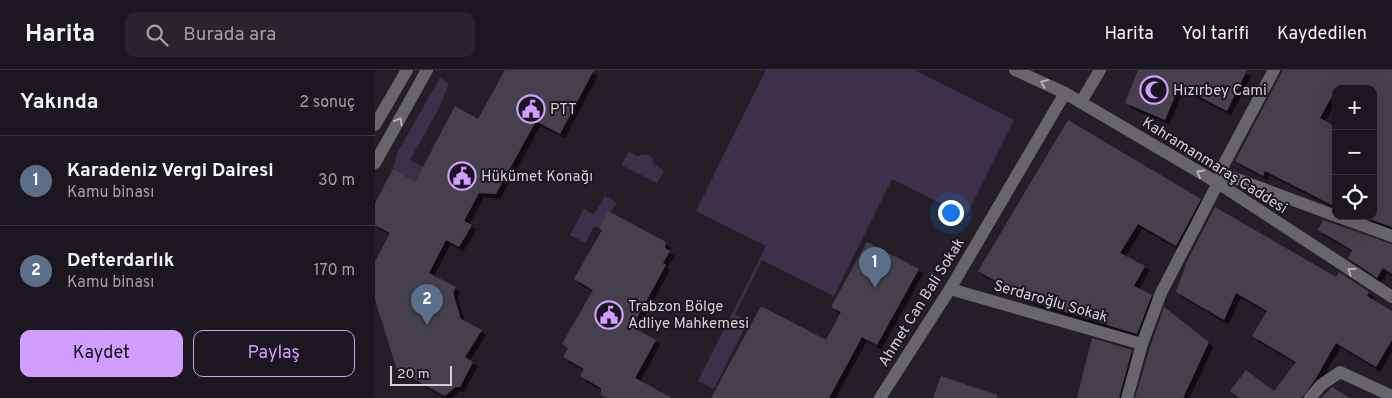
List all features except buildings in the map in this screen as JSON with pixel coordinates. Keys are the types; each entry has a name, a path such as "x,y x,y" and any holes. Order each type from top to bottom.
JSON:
{"street":[{"path":"375,125 407,70"},
{"path":"375,163 427,70"},
{"name":"Kahramanmaraş Caddesi","path":"1015,70 1065,92 1220,178 1392,297"},
{"path":"1081,102 1099,70"},
{"path":"1127,398 1142,344 1161,293 1220,178 1256,101 1274,70"},
{"name":"Ahmet Can Bali Sokak","path":"881,398 950,289 1065,92"},
{"path":"1220,178 1332,214"},
{"path":"1349,220 1392,236"},
{"name":"Serdaroğlu Sokak","path":"950,289 1142,344"},
{"path":"1310,398 1321,385 1340,372 1392,396"}],"shaded area":[{"path":"766,70 914,70 1014,120 966,216 892,179 834,296 762,260 735,314 748,321 714,389 698,381 766,246 696,211"},
{"path":"440,78 449,83 440,106 410,160 423,167 415,182 393,169 397,153"},
{"path":"629,152 637,156 646,154 652,157 653,163 664,171 657,183 621,165"},
{"path":"605,196 617,203 599,228 594,226 585,243 570,235 584,209 594,215"}],"place":[{"name":"Hızırbey Cami","path":"1154,90"},
{"name":"PTT","path":"531,109"},
{"name":"Hükümet Konağı","path":"462,176"},
{"name":"Karadeniz Vergi Dairesi","path":"875,288"},
{"name":"Trabzon Bölge Adliye Mahkemesi","path":"609,315"},
{"name":"Defterdarlık","path":"427,325"}]}
